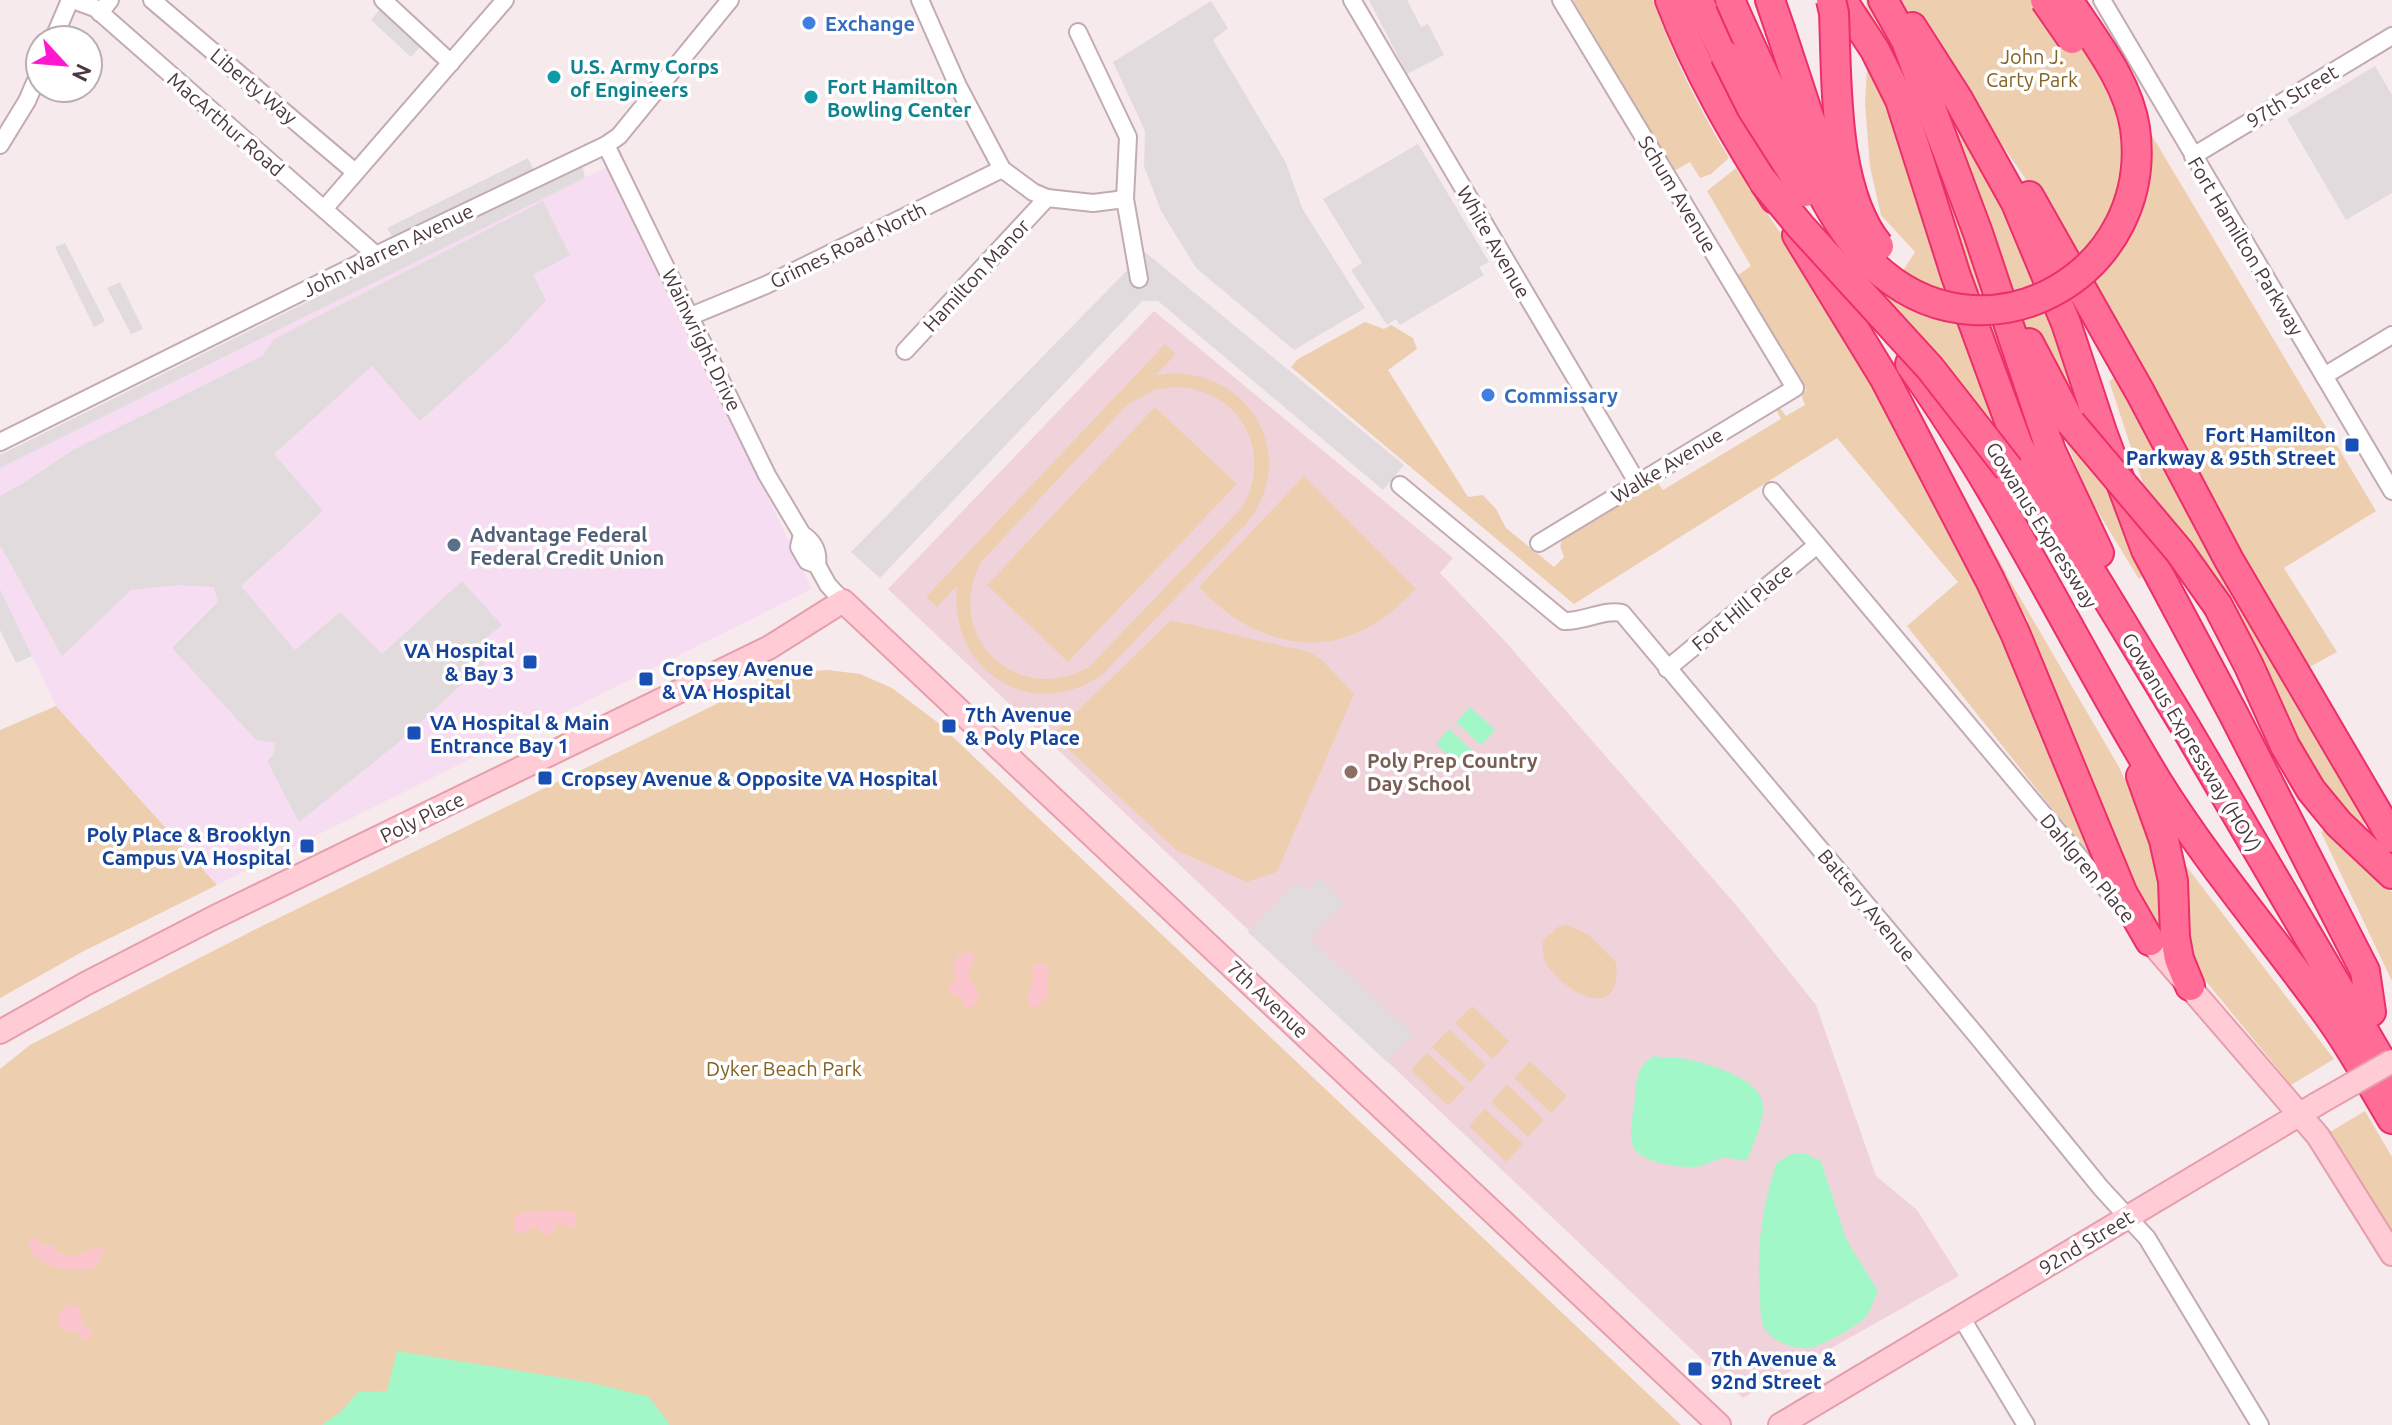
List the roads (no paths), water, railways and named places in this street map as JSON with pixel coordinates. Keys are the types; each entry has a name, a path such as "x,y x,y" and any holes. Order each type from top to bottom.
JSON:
{"highway":[{"name":"Gowanus Expressway","path":"1670,0 1707,85 1763,181 1930,368 2009,469 2191,766 2392,1119"},
{"path":"1698,0 1760,122 1791,172 1854,257 1892,291 1918,305 1949,314 1986,317 2022,313 2036,308 2062,296 2087,279 2116,246 2140,195 2144,152 2139,112 2118,65 2076,0"},
{"path":"1730,0 1802,154 1830,206 1862,253 1885,276 1920,297 1950,307 1984,310 2031,302 2079,275 2109,244 2122,221 2131,194 2136,153 2135,128 2129,105 2113,70 2068,0"},
{"path":"1770,0 1823,152 1849,212 1867,244 1892,269 1916,284 1955,296 1991,299 2042,286 2089,251 2114,211 2124,178 2126,149 2117,105 2104,76 2055,0"},
{"path":"1831,0 1846,170 1855,205 1865,226 1888,255 1920,277 1956,289 1989,291 2040,278 2070,259 2099,225 2117,180 2119,148 2110,108 2097,79 2045,0"},
{"name":"Gowanus Expressway (HOV)","path":"1842,0 1875,50 1900,100 1991,377 2018,445 2392,1079"},
{"name":"Gowanus Expressway","path":"1883,0 1906,41 1978,233 2041,422 2087,530 2146,636 2392,1045"},
{"name":"Gowanus Expressway","path":"1894,0 1958,99 2016,203 2066,323 2146,550 2365,971 2371,1012"},
{"path":"1958,99 2029,196 2140,392 2229,560 2392,838"},
{"path":"1763,181 1834,291 1885,379 2015,633 2123,894 2150,941"},
{"path":"1978,233 2038,362 2071,423 2179,551 2218,606 2285,746 2311,790 2339,824 2392,874"},
{"name":"Gowanus Expressway","path":"1910,364 1992,494 2159,783 2346,1042"},
{"path":"2106,694 2141,774 2164,840 2173,881 2175,937 2179,959 2190,986"}],"main road":[{"name":"Poly Place","path":"0,1032 62,996 213,918 770,647 843,601"},
{"name":"7th Avenue","path":"843,601 1719,1425"},
{"name":"Dahlgren Place","path":"2150,941 2308,1109 2318,1136 2392,1254"},
{"name":"92nd Street","path":"1780,1425 2392,1061"}],"street":[{"name":"MacArthur Road","path":"71,0 95,8 105,6 376,255"},
{"path":"60,24 71,0"},
{"name":"Liberty Way","path":"152,0 355,172"},
{"path":"383,0 451,63"},
{"path":"324,209 505,0"},
{"name":"John Warren Avenue","path":"0,442 376,255 606,145 619,136 730,0"},
{"path":"920,0 958,86 1002,169 1033,192 1047,198 1093,203 1125,199"},
{"name":"White Avenue","path":"1352,0 1637,482"},
{"name":"Schum Avenue","path":"1561,0 1795,388"},
{"name":"Fort Hamilton Parkway","path":"2102,0 2392,491"},
{"path":"1078,32 1128,137 1125,199 1139,279"},
{"name":"97th Street","path":"2193,156 2392,36"},
{"path":"0,145 25,104"},
{"name":"Wainwright Drive","path":"606,145 767,475 802,534 811,540 819,554 818,567"},
{"name":"Grimes Road North","path":"691,316 766,285 1002,169"},
{"name":"Hamilton Manor","path":"905,351 1047,198"},
{"path":"2324,376 2392,335"},
{"name":"Walke Avenue","path":"1539,543 1795,388"},
{"name":"Battery Avenue","path":"1400,485 1564,621 1576,622 1611,611 1622,613 2147,1238 2260,1425"},
{"name":"Dahlgren Place","path":"1772,491 2150,941"},
{"name":"Fort Hill Place","path":"1667,669 1817,545"},
{"name":"7th Avenue","path":"818,567 828,585 843,601"},
{"path":"1961,1317 2026,1425"}],"tunnel":[{"path":"1736,108 1793,198"}],"place":[{"name":"Exchange","path":"809,23"},
{"name":"U.S. Army Corps of Engineers","path":"554,77"},
{"name":"Fort Hamilton Bowling Center","path":"811,97"},
{"name":"Commissary","path":"1488,395"},
{"name":"Fort Hamilton Parkway & 95th Street","path":"2352,445"},
{"name":"Advantage Federal Federal Credit Union","path":"454,545"},
{"name":"VA Hospital & Bay 3","path":"530,662"},
{"name":"Cropsey Avenue & VA Hospital","path":"646,679"},
{"name":"7th Avenue & Poly Place","path":"949,726"},
{"name":"VA Hospital & Main Entrance Bay 1","path":"414,733"},
{"name":"Poly Prep Country Day School","path":"1351,772"},
{"name":"Cropsey Avenue & Opposite VA Hospital","path":"545,778"},
{"name":"Poly Place & Brooklyn Campus VA Hospital","path":"307,846"},
{"name":"7th Avenue & 92nd Street","path":"1695,1369"}],"park label":[{"name":"John J. Carty Park","path":"2032,68"},
{"name":"Dyker Beach Park","path":"784,1068"}]}
